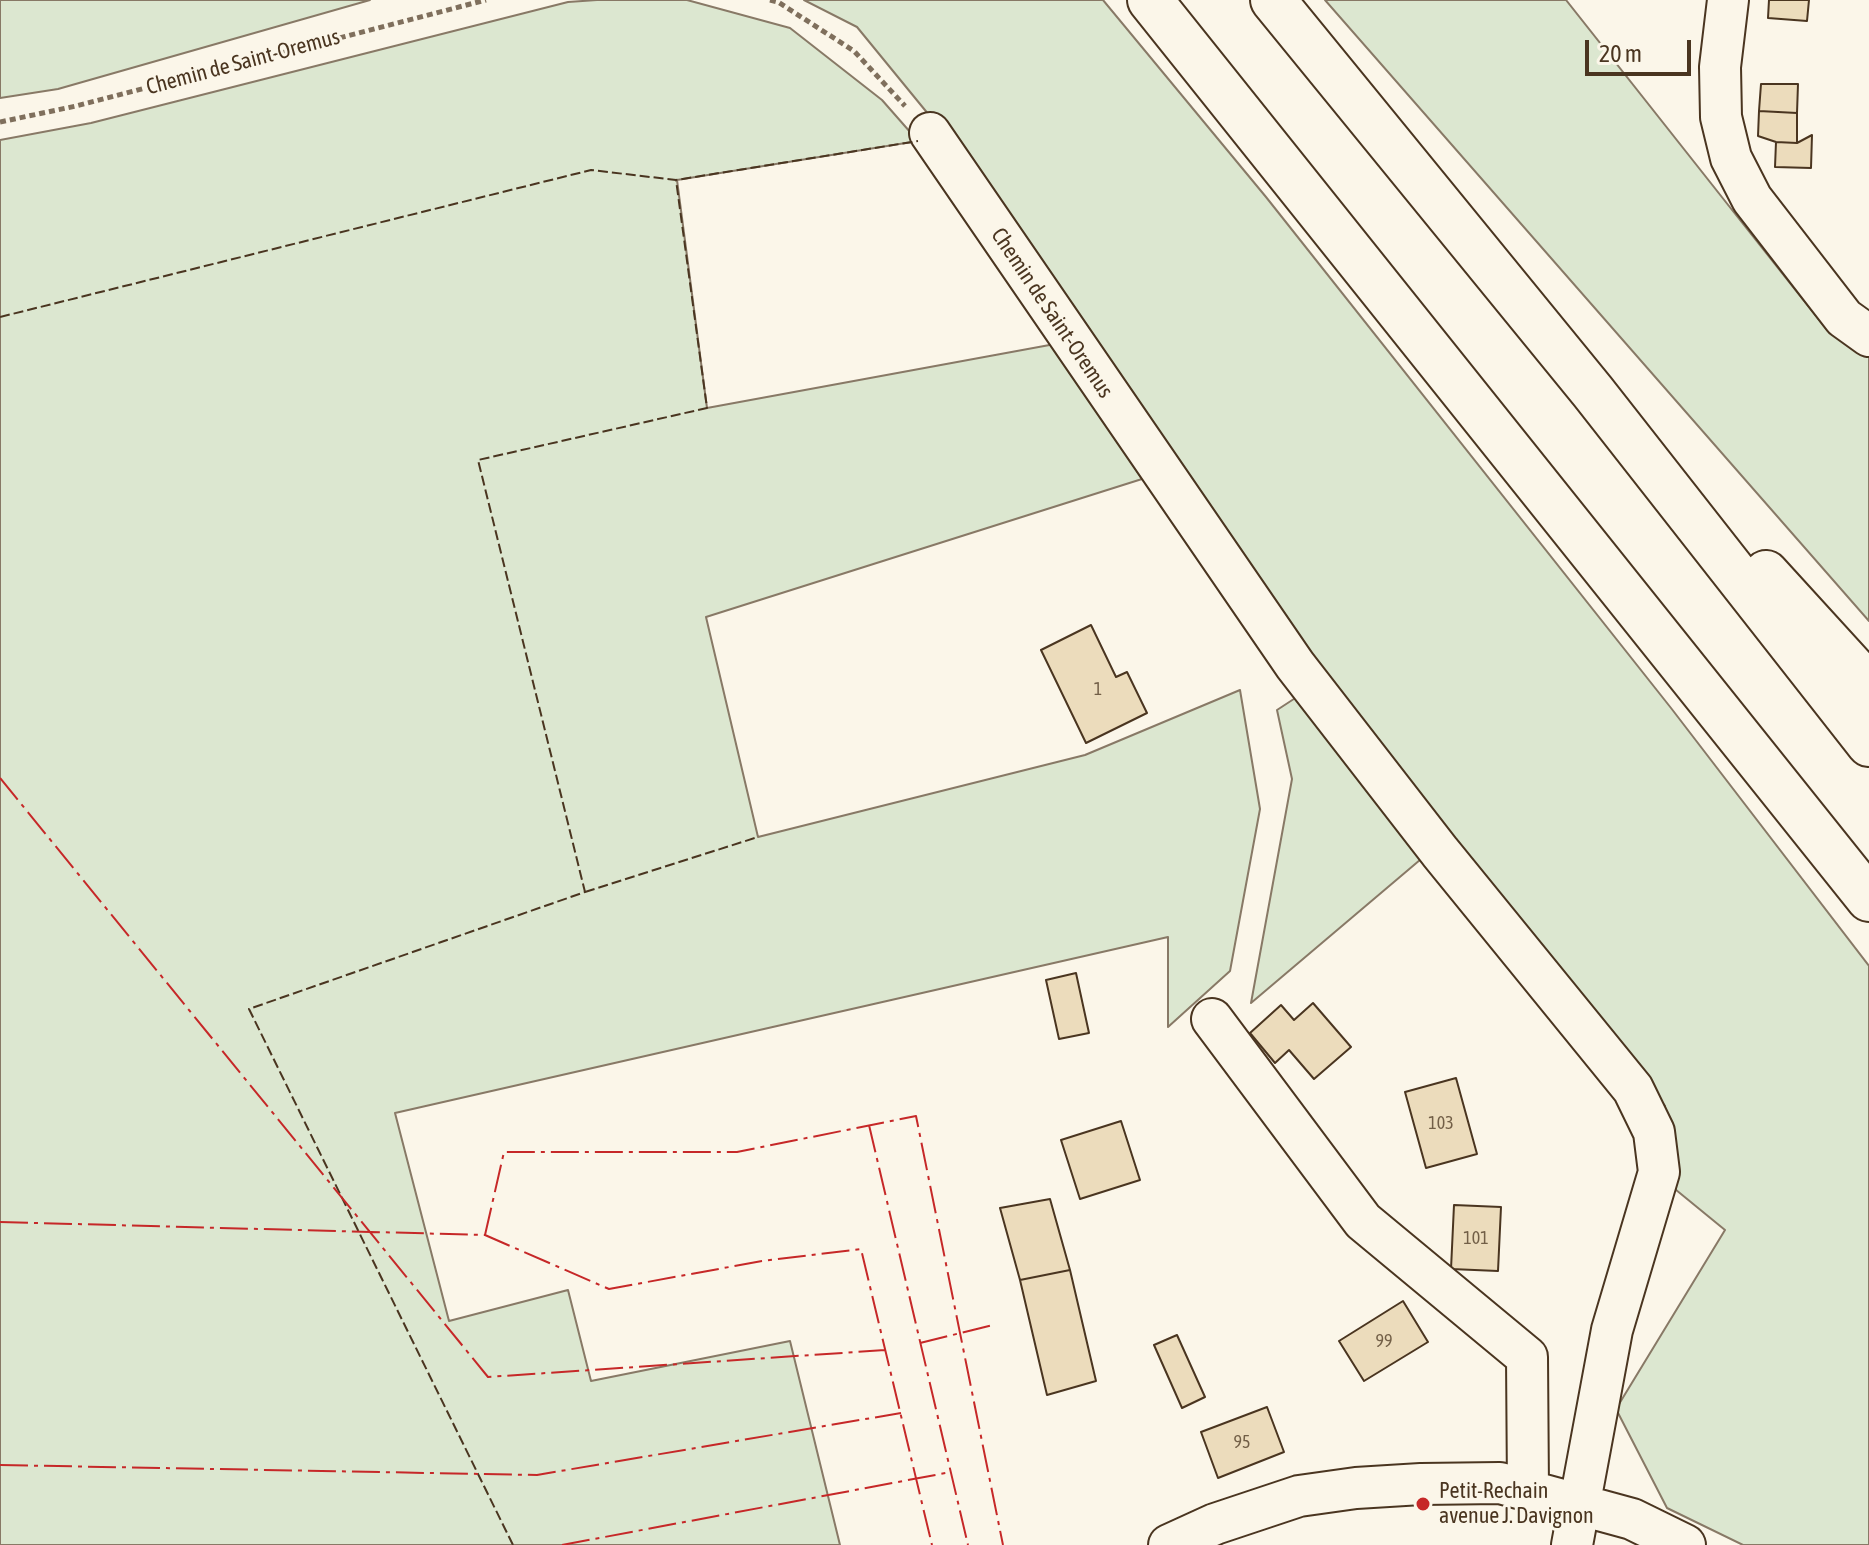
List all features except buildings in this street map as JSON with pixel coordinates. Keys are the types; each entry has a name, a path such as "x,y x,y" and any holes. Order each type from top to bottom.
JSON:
{"highway":[{"path":"1150,0 1869,899"},
{"path":"1273,0 1593,392 1869,744"},
{"path":"1593,392 1818,627 1869,686"}],"street":[{"path":"1728,0 1720,67 1721,117 1731,158 1752,199 1844,318 1869,336"},
{"name":"Chemin de Saint-Oremus","path":"930,133 1295,665 1440,852 1633,1089 1654,1132 1659,1172 1612,1330 1572,1545"},
{"path":"1212,1019 1363,1221 1527,1357 1528,1491"},
{"path":"1169,1545 1215,1524 1299,1496 1421,1484 1500,1483 1632,1519 1685,1545"}],"path":[{"name":"Chemin de Saint-Oremus","path":"0,122 76,106 486,0"},
{"path":"770,0 778,2 854,51 930,133"}],"green space":[{"path":"0,0 370,0 58,89 0,98"},
{"path":"687,0 790,28 882,100 918,141 677,180 707,408 1055,344 1142,479 706,617 758,837 1085,755 1240,690 1260,809 1230,971 1168,1027 1168,937 395,1113 449,1321 568,1290 591,1381 790,1341 840,1545 0,1545 0,140 91,123 568,2"},
{"path":"804,0 1103,0 1266,197 1671,708 1869,966 1869,1545 1743,1545 1667,1508 1616,1409 1725,1230 1670,1185 1665,1106 1527,942 1320,667 938,126 857,27"},
{"path":"1325,0 1566,0 1827,330 1869,355 1869,621"},
{"path":"1303,693 1427,854 1251,1003 1292,779 1277,710"}],"fence":[{"path":"0,317 591,170 676,180 918,141"},
{"path":"513,1545 249,1009 585,892 478,460 707,408 676,180"},
{"path":"585,892 758,837"}],"power":[{"path":"0,778 488,1377 885,1350"},
{"path":"485,1235 504,1152 737,1152 916,1116 1003,1545"},
{"path":"869,1125 968,1545"},
{"path":"0,1222 485,1235 609,1289 762,1261 861,1249 932,1545"},
{"path":"920,1343 993,1325"},
{"path":"0,1465 537,1475 901,1413"},
{"path":"562,1545 951,1472"}],"place":[{"name":"Petit-Rechain avenue J. Davignon","path":"1423,1504"}]}
